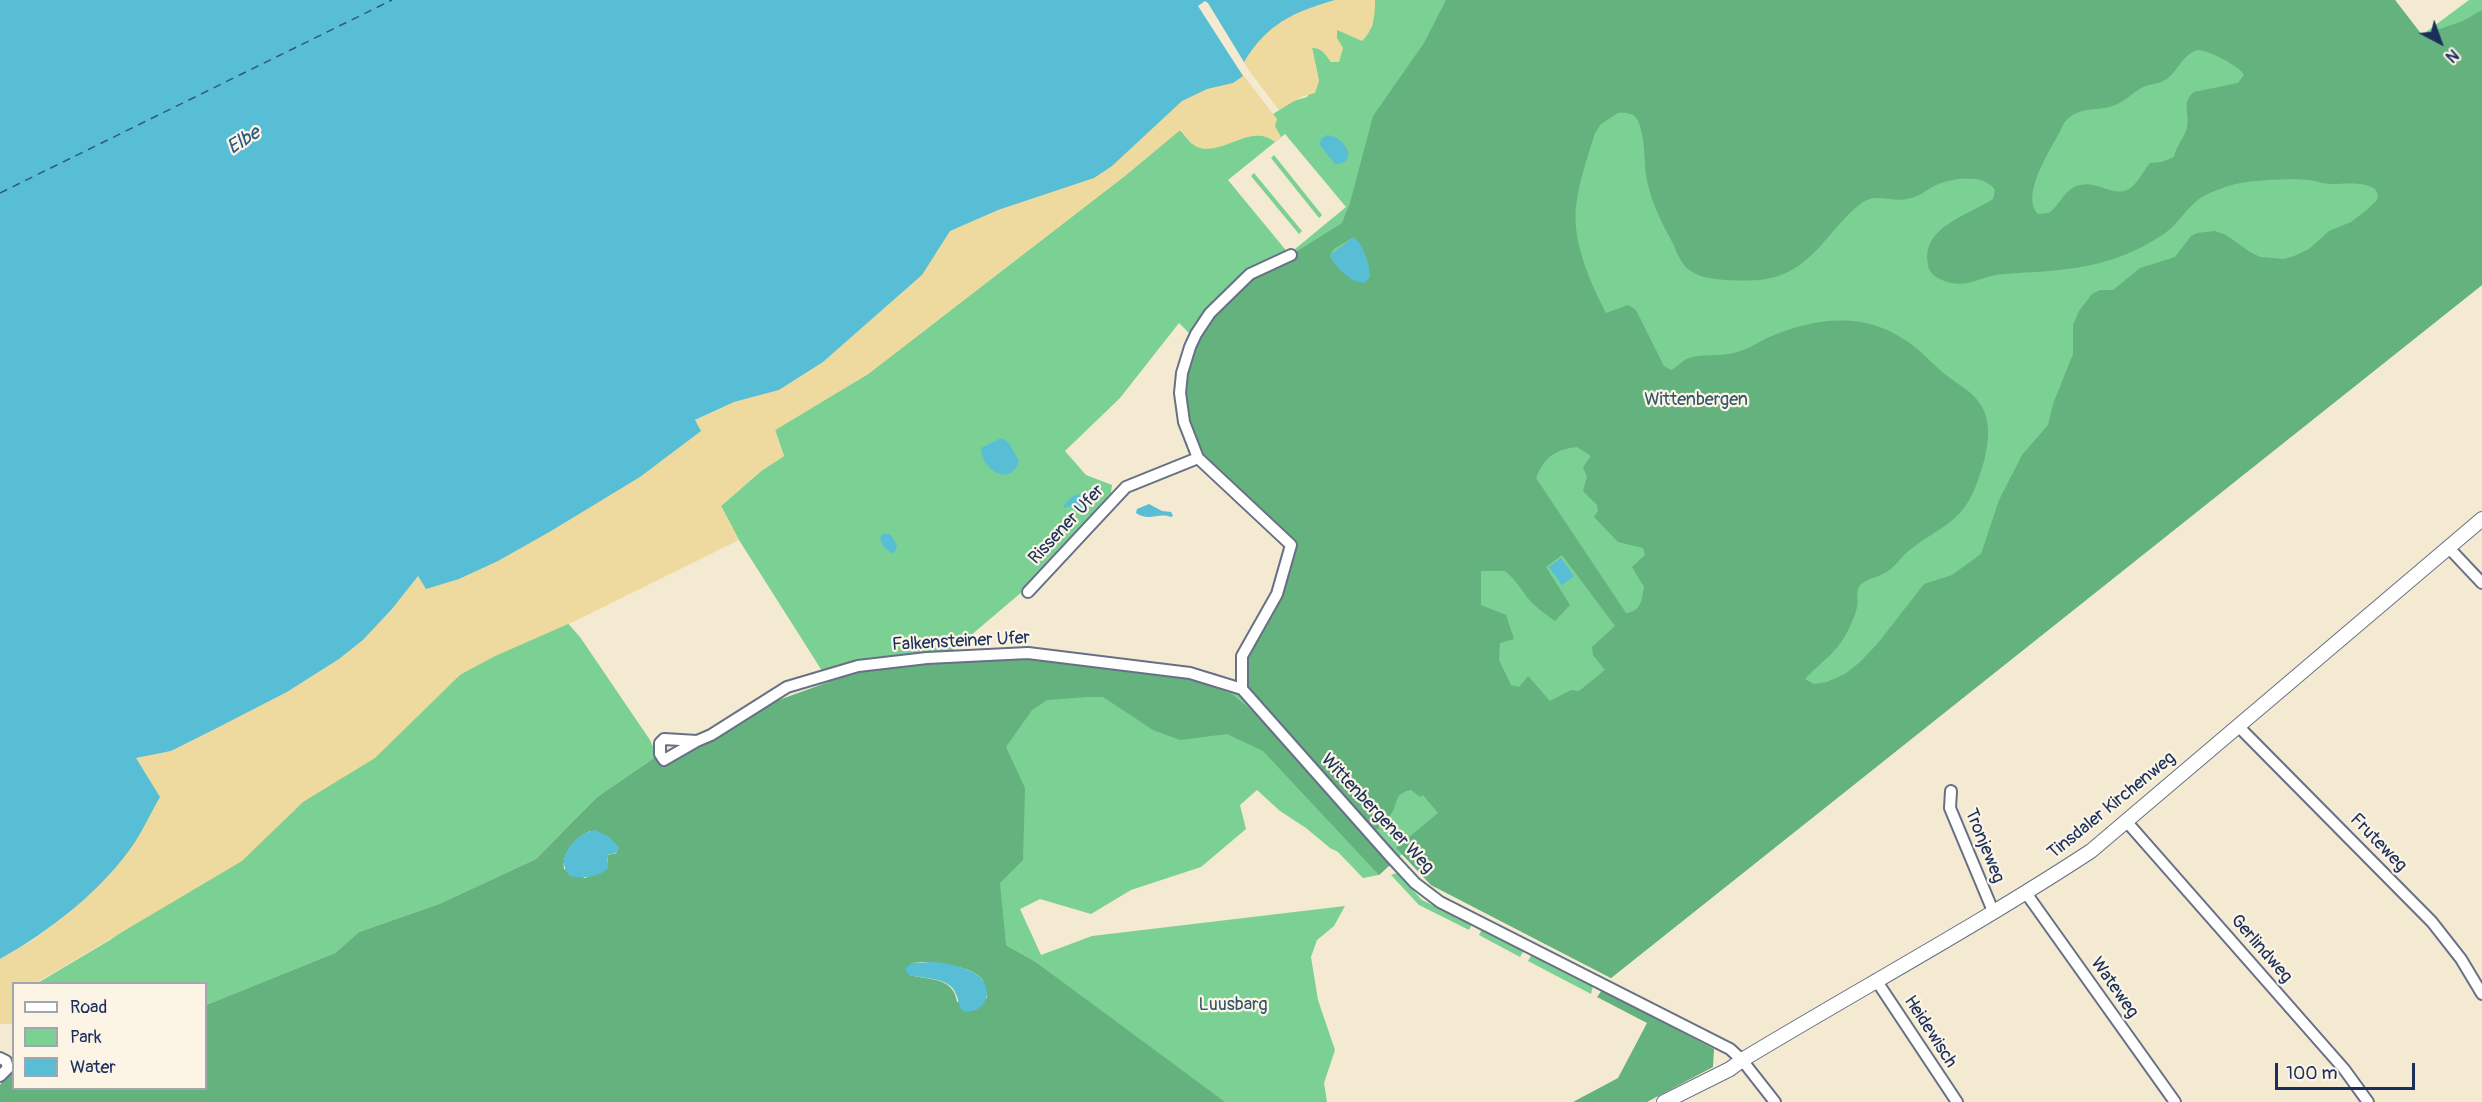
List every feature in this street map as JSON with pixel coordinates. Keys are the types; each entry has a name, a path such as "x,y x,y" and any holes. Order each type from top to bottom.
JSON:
{"street":[{"path":"1242,689 1242,656 1277,594 1291,545 1198,458 1184,422 1180,401 1182,373 1196,334 1216,305 1241,281 1259,268 1291,255"},
{"name":"Rissener Ufer","path":"1028,592 1126,487 1198,458"},
{"name":"Tinsdaler Kirchenweg","path":"1664,1102 1730,1069 1992,911 2026,893 2091,850 2482,519"},
{"path":"2448,547 2482,583"},
{"name":"Falkensteiner Ufer","path":"697,741 742,718 787,687 852,667 927,658 1028,653 1190,673 1242,689"},
{"name":"Wittenbergener Weg","path":"1242,689 1415,883 1440,902 1720,1044 1742,1060 1775,1102"},
{"name":"Fruteweg","path":"2238,726 2432,922 2461,959 2482,994"},
{"name":"Tronjeweg","path":"1951,791 1950,808 1992,911"},
{"name":"Gerlindweg","path":"2126,821 2344,1069 2368,1102"},
{"name":"Wateweg","path":"2026,893 2175,1102"},
{"name":"Heidewisch","path":"1876,980 1957,1102"},
{"path":"0,1058 6,1061 8,1068 0,1076"}],"green space":[{"name":"Wittenbergen","path":"1375,0 2395,0 2422,35 2469,0 2482,0 2482,285 1611,978 1431,885 1402,854 1379,875 1363,878 1338,852 1280,811 1257,790 1240,805 1246,829 1201,867 1131,890 1091,914 1040,899 1020,909 1041,955 1092,936 1345,906 1334,926 1317,940 1311,957 1318,1000 1335,1050 1324,1083 1327,1102 1224,1102 1036,962 1006,945 831,685 739,540 721,506 761,471 784,456 775,430 868,374 1126,175 1180,130 1192,144 1229,143 1293,101 1307,97 1319,81 1312,48 1321,50 1331,62 1337,30 1372,27","holes":["1285,134 1346,207 1289,254 1228,180","1179,323 1196,340 1184,377 1184,414 1292,541 1279,596 1243,656 1242,692 1188,675 943,659 1023,591 1111,493 1112,485 1086,475 1065,451 1120,398"]},
{"name":"Wittenbergen","path":"1446,0 2395,0 2422,35 2463,21 2482,10 2482,285 1611,978 1431,885 1396,848 1438,813 1423,795 1420,797 1411,790 1402,793 1391,814 1376,831 1249,689 1246,655 1281,596 1293,560 1293,540 1200,455 1186,415 1185,377 1199,335 1226,302 1245,284 1342,223 1350,203 1373,116 1424,43","holes":["2198,50 2216,56 2237,67 2244,75 2238,83 2194,92 2190,96 2187,104 2187,127 2174,157 2162,162 2150,163 2133,186 2127,190 2114,191 2094,185 2080,185 2066,193 2049,213 2038,214 2033,205 2035,182 2064,123 2077,113 2115,105 2143,87 2165,80 2193,52","1618,113 1630,114 1637,118 1642,133 1650,192 1680,259 1696,274 1718,279 1759,280 1777,276 1806,260 1850,213 1868,199 1911,198 1950,180 1976,179 1990,185 1995,190 1993,199 1949,224 1932,240 1928,251 1928,264 1931,272 1940,279 1958,284 1996,275 2086,266 2124,255 2164,234 2202,197 2239,183 2292,179 2328,184 2360,184 2375,189 2378,195 2377,200 2351,222 2329,231 2309,249 2294,256 2284,259 2260,257 2226,235 2215,231 2197,233 2191,236 2175,257 2140,268 2113,290 2100,290 2092,294 2079,311 2073,325 2073,354 2053,404 2048,425 2022,455 1999,500 1981,554 1952,575 1924,584 1878,643 1860,662 1845,674 1827,682 1814,684 1805,679 1842,641 1856,611 1860,585 1891,569 1908,551 1956,517 1969,500 1985,456 1988,432 1984,410 1972,394 1944,374 1911,344 1889,331 1855,321 1820,322 1802,326 1784,331 1736,352 1689,358 1671,370 1664,366 1636,310 1628,305 1606,313 1588,275 1580,248 1575,220 1577,197 1595,133 1601,124","1354,237 1366,257 1369,269 1368,280 1352,279 1334,263 1330,255 1334,249","1577,447 1591,456 1583,467 1587,477 1583,491 1597,505 1598,511 1594,517 1618,542 1643,548 1645,555 1632,567 1644,587 1640,604 1631,612 1626,613 1536,478 1547,460 1562,450","1562,555 1615,626 1592,647 1593,655 1605,670 1579,691 1571,690 1550,701 1528,676 1519,687 1511,685 1499,660 1500,643 1514,639 1506,615 1481,605 1481,571 1505,571 1531,602 1555,621 1570,605 1546,567"]},
{"path":"1274,155 1322,215 1319,218 1271,158"},
{"path":"1254,173 1302,231 1299,234 1251,176"},
{"path":"564,619 580,637 650,740 657,756 597,797 536,859 439,904 359,932 335,953 207,1005 207,982 39,982 110,940 289,815 295,810 292,806 375,757 377,755 370,748 461,674"},
{"path":"1016,655 1188,677 1232,694 1261,718 1392,863 1379,875 1263,751 1227,734 1180,740 1153,730 1103,697 1047,700 1032,710 1006,747 1025,788 1023,860 1000,883 1006,945 1036,962 1225,1102 0,1102 0,1085 12,1069 12,1090 207,1090 207,1005 335,953 359,932 439,904 536,859 597,797 657,756 765,705 856,672","holes":["590,831 617,853 607,855 608,863 595,874 585,878 564,869 567,851 579,837","912,963 937,963 971,971 977,975 983,981 987,998 957,1002 955,994 946,984 909,975"]},
{"path":"1397,873 1422,900 1472,924 1469,930 1419,905 1391,875"},
{"path":"1482,929 1524,950 1520,957 1479,935"},
{"path":"1532,954 1593,986 1591,994 1528,961"},
{"path":"1602,990 1714,1049 1713,1067 1647,1102 1573,1102 1618,1078 1647,1023 1597,997"}],"sand":[{"path":"1186,0 1375,0 1375,6 1371,27 1362,41 1337,30 1337,38 1343,48 1339,62 1331,62 1321,50 1312,48 1319,81 1315,93 1301,97 1279,110 1250,72 1208,3 1205,1 1197,6"},
{"path":"1237,67 1277,119 1275,126 1281,137 1275,142 1266,137 1246,137 1217,148 1207,149 1194,146 1180,130 1126,175 868,374 775,430 784,456 761,471 721,506 739,540 461,674 375,758 303,802 242,861 38,982 12,982 12,1024 0,1024 0,959 33,940 62,918 101,882 134,842 136,758 171,751 287,692 339,659 363,640 392,609 418,575 459,579 498,561 640,477 700,431 694,421 734,402 779,390 823,362 922,275 910,184"}],"water":[{"name":"Elbe","path":"0,0 1335,0 1306,9 1282,21 1262,38 1244,62 1205,1 1198,6 1243,76 1233,83 1207,89 1182,101 1112,166 1094,178 998,210 950,231 922,275 823,362 779,390 734,402 695,420 701,431 640,477 498,561 459,579 426,589 418,576 363,640 339,659 287,692 171,751 136,758 160,797 135,842 107,877 74,908 38,936 0,959"},
{"path":"1327,135 1340,140 1345,145 1348,150 1347,160 1335,164 1320,145 1321,139"},
{"path":"1354,237 1363,250 1368,266 1370,277 1364,283 1344,274 1330,255"},
{"path":"1001,438 1008,442 1019,461 1015,469 1003,475 991,469 986,463 981,448"},
{"path":"1079,494 1089,501 1082,512 1070,506 1064,508 1063,506 1072,497"},
{"path":"1149,504 1162,511 1171,512 1173,516 1145,517 1136,513 1137,509"},
{"path":"883,534 890,534 897,545 895,552 892,553 883,545 880,538"},
{"path":"1561,558 1574,576 1562,585 1549,567"},
{"path":"595,830 608,836 619,847 618,851 607,855 608,867 603,872 588,877 570,876 565,869 565,855 574,841"},
{"path":"934,962 952,965 980,977 987,989 982,1006 963,1011 953,988 948,984 909,975 905,969 912,963"}],"ferry route":[{"path":"0,193 392,0"}],"park label":[{"name":"Luusbarg","path":"1233,1005"}]}
